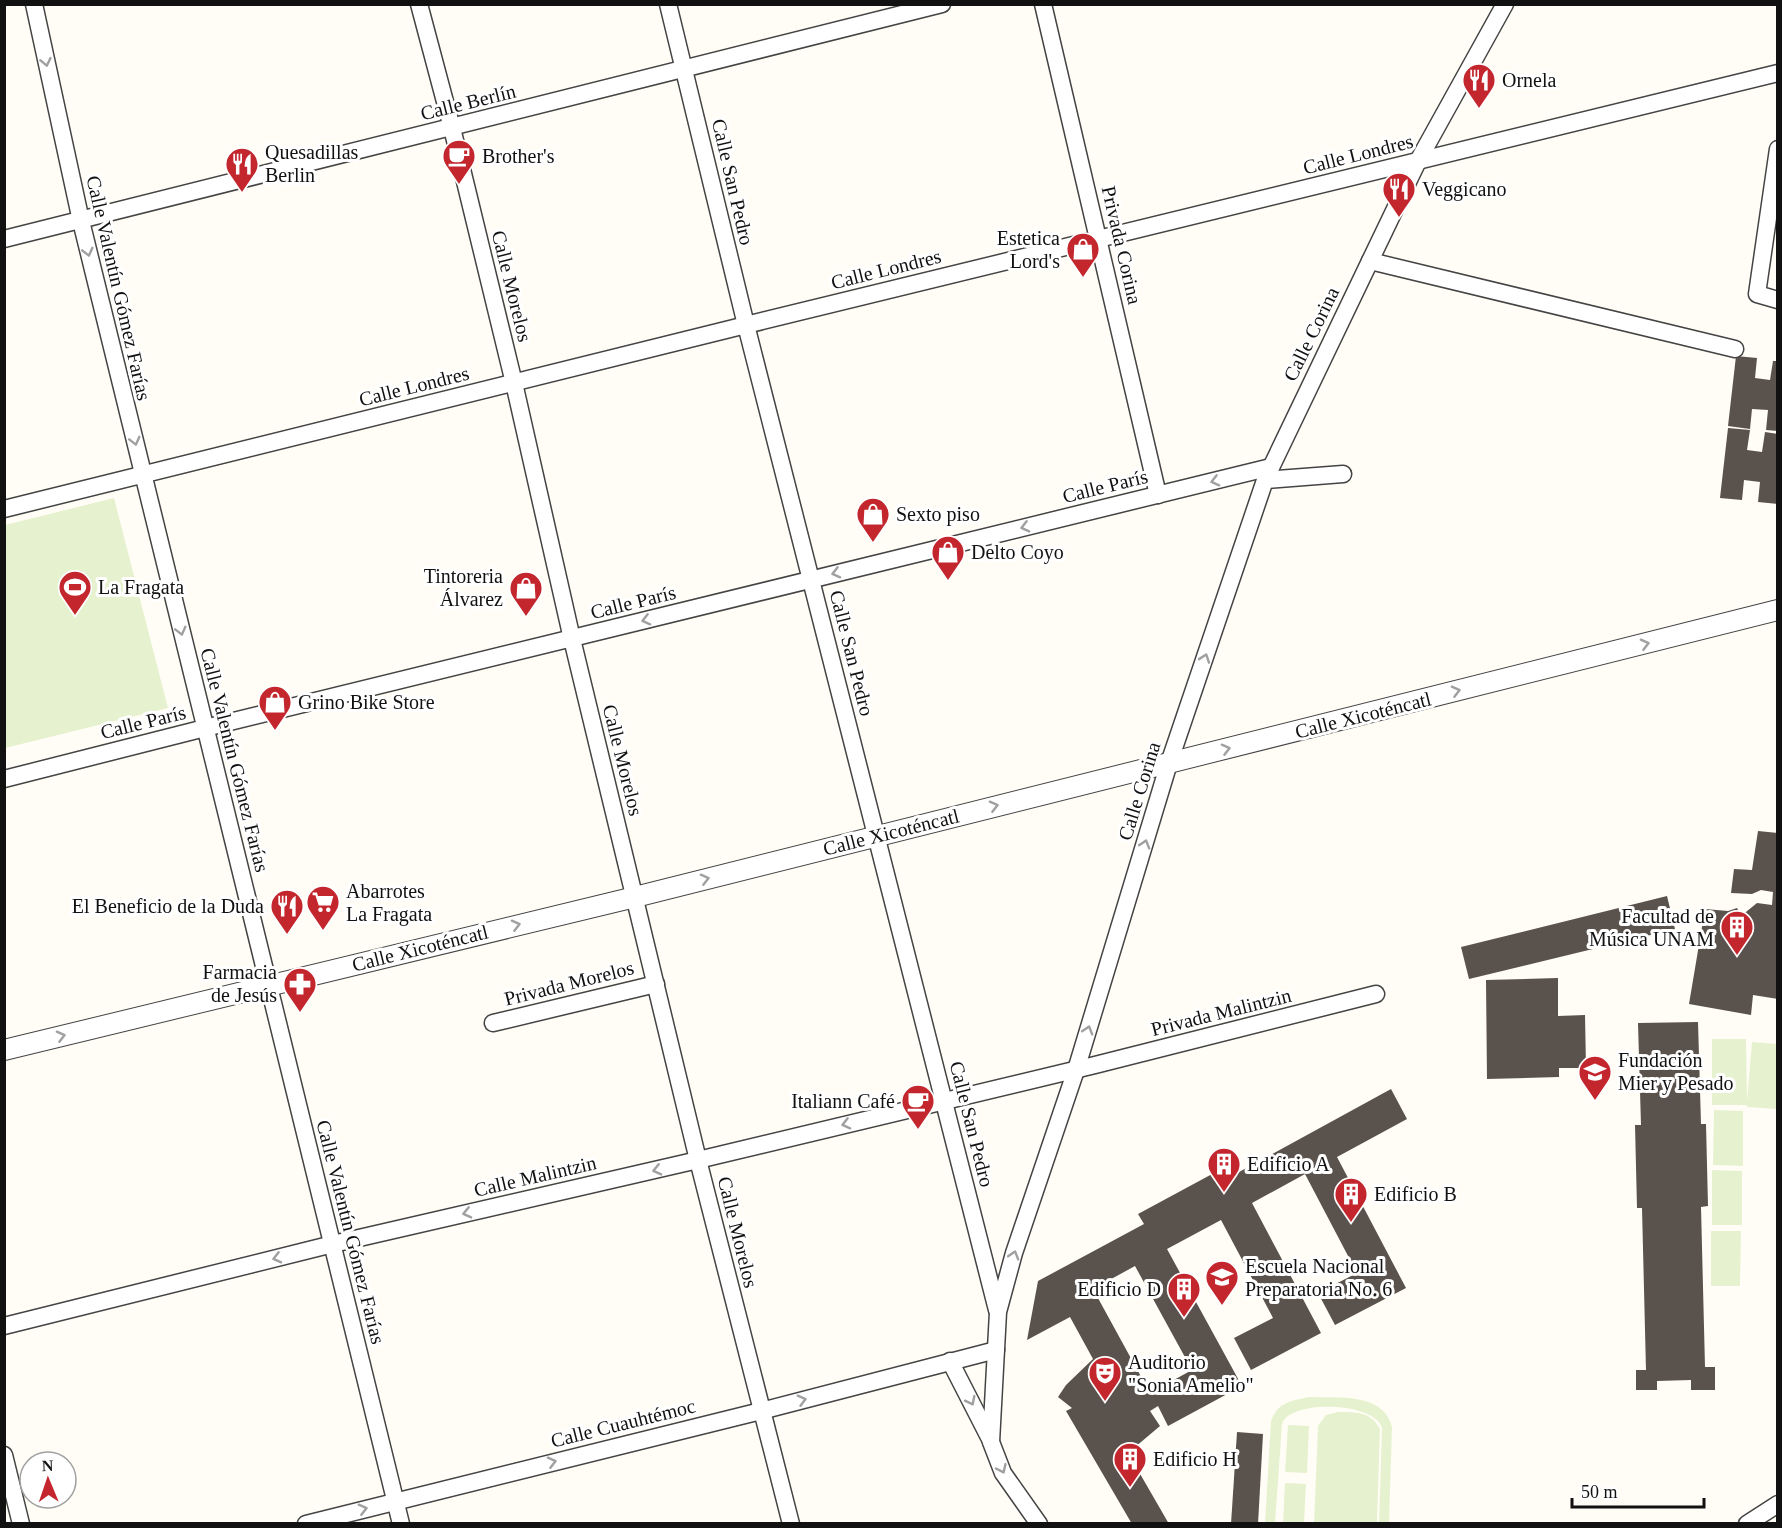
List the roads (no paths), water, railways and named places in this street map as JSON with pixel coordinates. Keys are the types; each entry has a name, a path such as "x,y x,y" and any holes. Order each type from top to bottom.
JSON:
{"street":[{"name":"Calle Valentín Gómez Farías","path":"34,4 81,221 401,1524"},
{"name":"Calle Morelos","path":"419,4 452,128 514,383 572,639 698,1160 791,1524"},
{"name":"Calle San Pedro","path":"668,4 746,325 998,1312"},
{"name":"Calle Berlín","path":"4,239 942,4"},
{"name":"Privada Corina","path":"1043,4 1100,239 1158,495"},
{"name":"Calle Corina","path":"996,1350 998,1312 1014,1253 1076,1070 1169,763 1268,473 1418,161 1505,4"},
{"name":"Calle Londres","path":"4,509 1778,73"},
{"path":"1778,149 1757,294 1778,300"},
{"path":"1370,261 1734,349"},
{"name":"Calle París","path":"4,779 1158,495 1268,473 1343,474"},
{"name":"Calle Xicoténcatl","path":"4,1050 635,897 1778,610"},
{"name":"Privada Morelos","path":"493,1023 656,984"},
{"name":"Privada Malintzin","path":"1076,1070 1376,994"},
{"name":"Calle Malintzin","path":"4,1326 333,1244 1076,1070"},
{"path":"991,1442 996,1350"},
{"name":"Calle Cuauhtémoc","path":"306,1524 996,1350"},
{"path":"950,1361 991,1442 1003,1473 1039,1524"},
{"path":"4,1455 21,1524"},
{"path":"1747,1524 1778,1504"}],"place":[{"name":"Ornela","path":"1479,109"},
{"name":"Brother's","path":"459,185"},
{"name":"Quesadillas Berlin","path":"242,193"},
{"name":"Veggicano","path":"1399,218"},
{"name":"Estetica Lord's","path":"1083,278"},
{"name":"Sexto piso","path":"873,543"},
{"name":"Delto Coyo","path":"948,581"},
{"name":"La Fragata","path":"75,616"},
{"name":"Tintoreria Álvarez","path":"526,617"},
{"name":"Grino Bike Store","path":"275,731"},
{"name":"Abarrotes La Fragata","path":"323,931"},
{"name":"El Beneficio de la Duda","path":"287,935"},
{"name":"Facultad de Música UNAM","path":"1737,956"},
{"name":"Farmacia de Jesús","path":"300,1013"},
{"name":"Fundación Mier y Pesado","path":"1595,1101"},
{"name":"Italiann Café","path":"918,1130"},
{"name":"Edificio A","path":"1224,1193"},
{"name":"Edificio B","path":"1351,1223"},
{"name":"Escuela Nacional Preparatoria No. 6","path":"1222,1306"},
{"name":"Edificio D","path":"1184,1318"},
{"name":"Auditorio \"Sonia Amelio\"","path":"1105,1402"},
{"name":"Edificio H","path":"1130,1488"}]}
